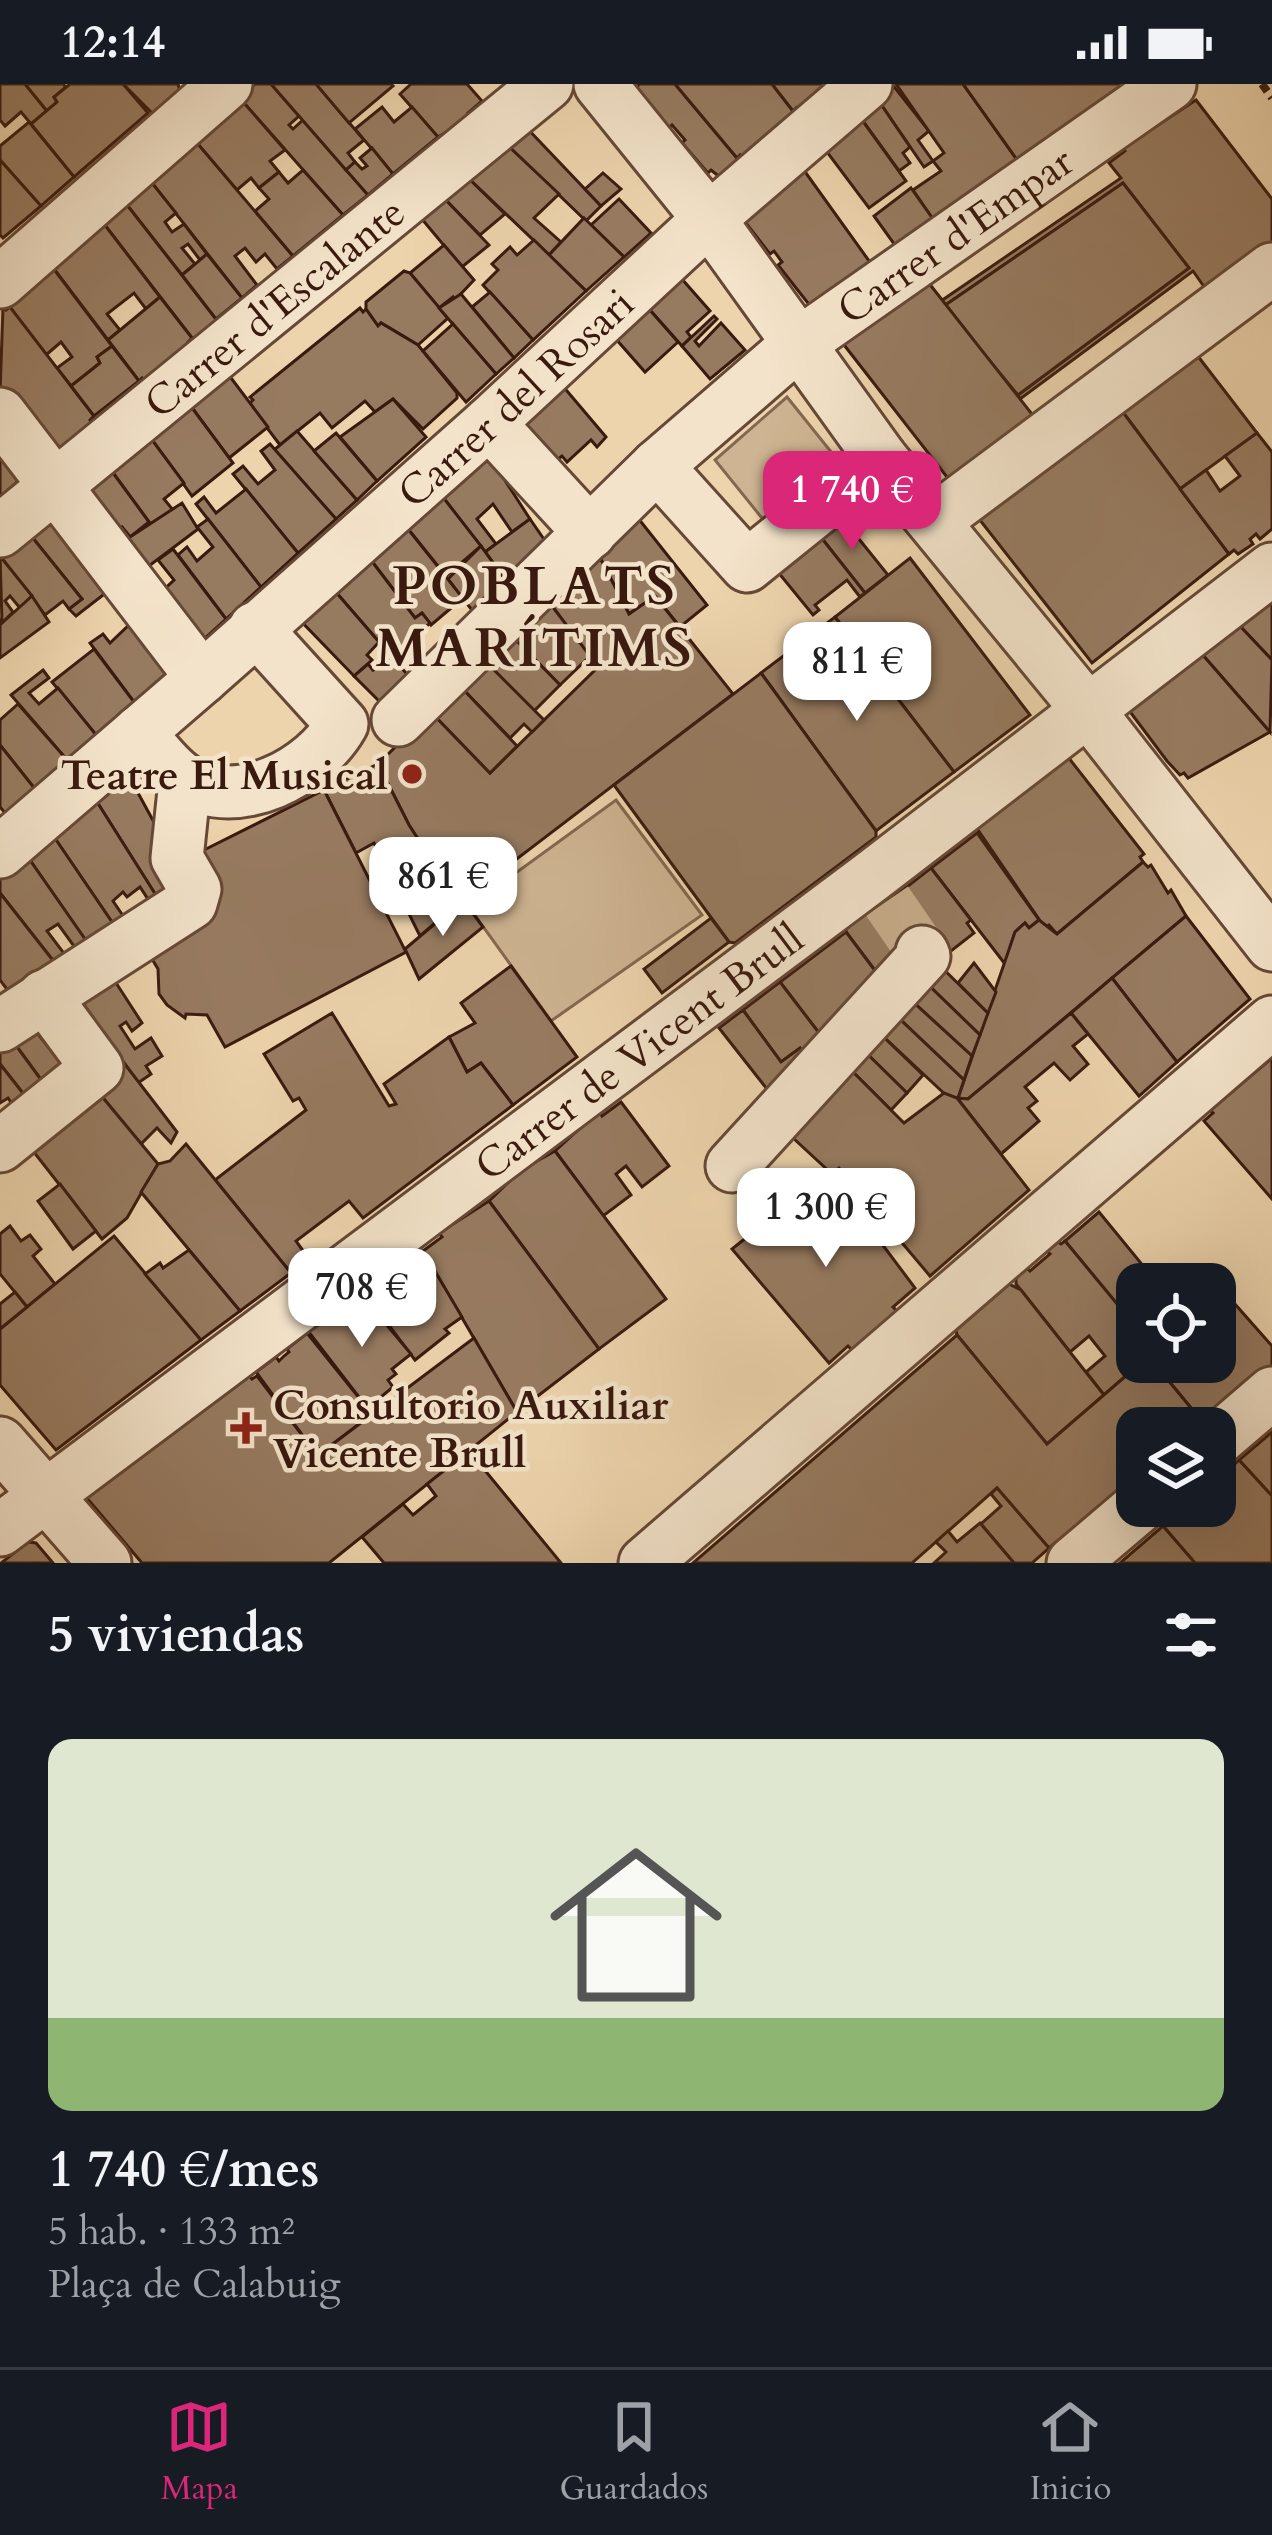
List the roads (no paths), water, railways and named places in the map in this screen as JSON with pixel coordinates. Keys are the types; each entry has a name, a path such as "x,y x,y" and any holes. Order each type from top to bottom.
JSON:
{"street":[{"path":"0,282 226,84"},
{"name":"Carrer d'Escalante","path":"0,531 547,84"},
{"path":"600,84 709,219 881,458 1272,945"},
{"name":"Carrer del Rosari","path":"0,852 202,678 709,219 866,84"},
{"name":"Carrer d'Empar","path":"398,720 657,466 797,345 1170,84"},
{"path":"934,521 1272,269"},
{"path":"0,414 202,678"},
{"path":"488,423 590,533"},
{"path":"657,466 747,566 881,458"},
{"name":"Carrer de Vicent Brull","path":"0,1530 879,889 1087,709 1272,569"},
{"path":"139,732 185,781 233,792 266,786 333,740 342,724 255,628"},
{"path":"0,1026 191,903 194,890 177,858 185,781"},
{"path":"732,1166 924,956 922,952"},
{"path":"0,1146 98,1068 44,996"},
{"path":"645,1563 1272,1022"},
{"path":"1236,1424 1272,1393"},
{"path":"0,1443 105,1563"},
{"path":"1073,1563 1116,1526"}],"tunnel":[{"path":"887,901 922,952"}],"place":[{"name":"Teatre El Musical","path":"412,774"},
{"name":"Consultorio Auxiliar Vicente Brull","path":"246,1428"}],"district":[{"name":"POBLATS MARÍTIMS","path":"535,616"}]}
